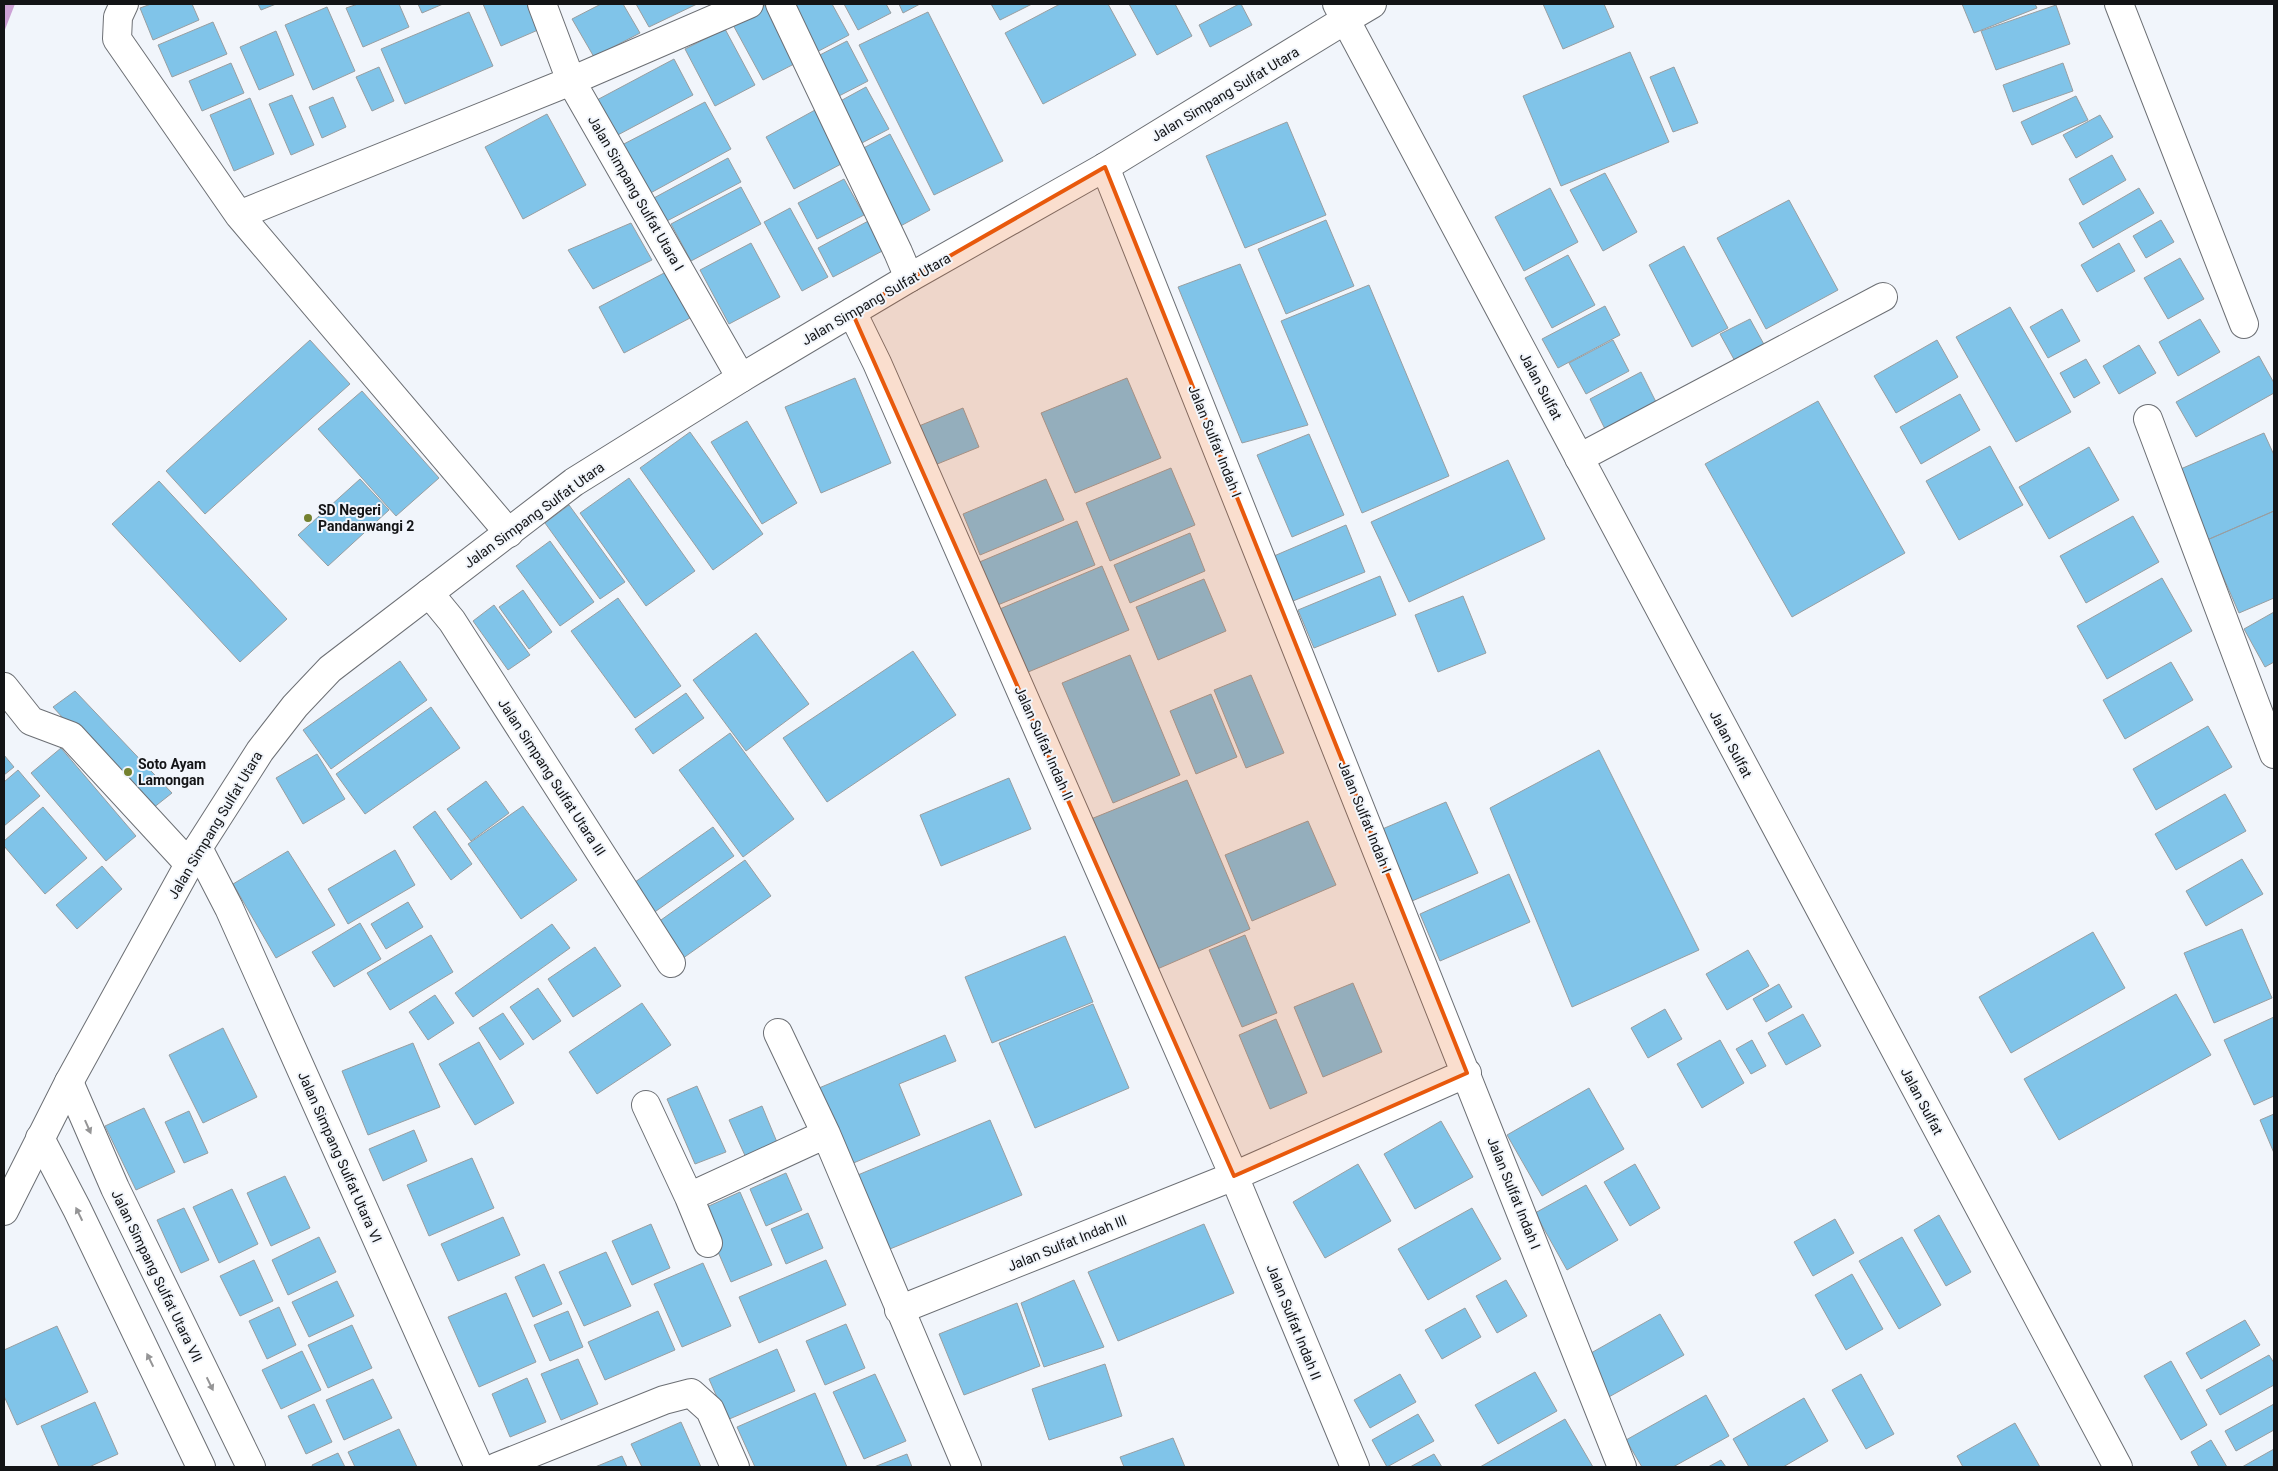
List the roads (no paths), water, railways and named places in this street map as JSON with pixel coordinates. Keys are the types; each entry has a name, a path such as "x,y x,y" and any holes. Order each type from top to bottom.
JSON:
{"street":[{"path":"124,4 118,17 117,39 239,215 509,533"},
{"name":"Jalan Simpang Sulfat Utara I","path":"542,4 572,80 741,378"},
{"path":"239,215 572,80 749,4"},
{"path":"780,4 909,278"},
{"name":"Jalan Simpang Sulfat Utara","path":"4,1211 69,1082 194,856 260,751 294,706 330,669 574,482 741,378 909,278 1105,167 1341,12 1372,4"},
{"path":"2119,4 2244,324"},
{"name":"Jalan Sulfat","path":"1341,12 2118,1467"},
{"name":"Jalan Sulfat Indah I","path":"1105,167 1467,1073 1622,1467"},
{"path":"1579,458 1884,297"},
{"name":"Jalan Sulfat Indah II","path":"852,312 889,390 1234,1176 1355,1467"},
{"path":"2148,419 2274,754"},
{"name":"Jalan Simpang Sulfat Utara III","path":"429,593 452,621 671,963"},
{"name":"Jalan Simpang Sulfat Utara VI","path":"4,688 31,721 71,736 194,856 229,908 479,1467"},
{"path":"778,1033 826,1134 967,1467"},
{"path":"1234,1176 1467,1073"},
{"name":"Jalan Simpang Sulfat Utara VII","path":"69,1082 114,1188 250,1467"},
{"path":"646,1105 689,1197 708,1243"},
{"path":"689,1197 826,1134"},
{"path":"40,1138 77,1209 201,1467"},
{"name":"Jalan Sulfat Indah III","path":"899,1310 1234,1176"},
{"path":"497,1467 664,1400 691,1393 710,1410 735,1467"}],"place":[{"name":"SD Negeri Pandanwangi 2","path":"308,518"},
{"name":"Soto Ayam Lamongan","path":"128,772"}]}
